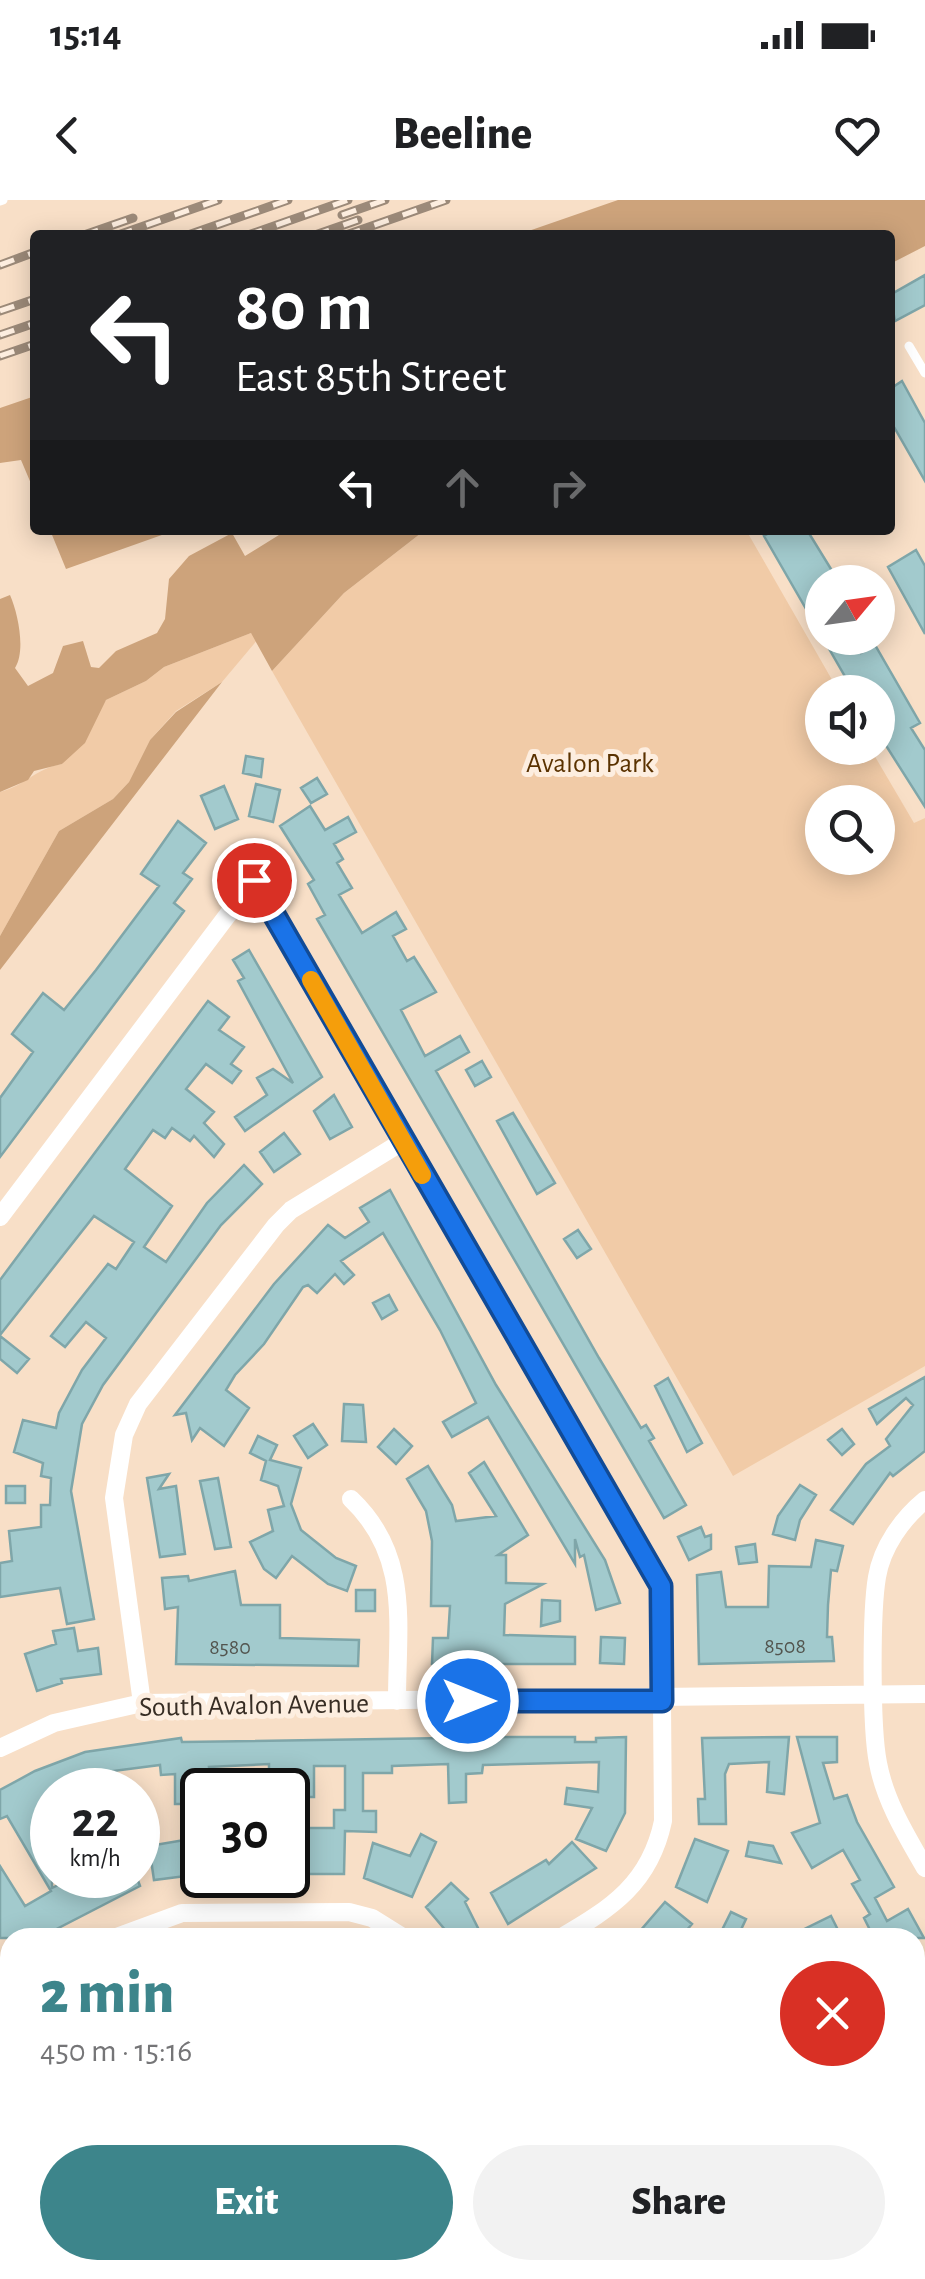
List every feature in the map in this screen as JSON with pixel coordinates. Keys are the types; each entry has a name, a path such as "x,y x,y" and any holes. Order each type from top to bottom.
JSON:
{"street":[{"path":"0,1217 254,880 661,1586 663,1821 650,1864 622,1899 576,1928"},
{"path":"142,1703 114,1498 120,1452 138,1404 276,1225 300,1204 402,1142"},
{"path":"351,1498 381,1533 396,1574 397,1701"},
{"path":"925,1500 897,1530 877,1578 875,1698 878,1763 897,1819 925,1868"},
{"name":"South Avalon Avenue","path":"0,1748 54,1723 142,1703 662,1701 925,1694"},
{"path":"142,1928 182,1914 349,1912 389,1928"}],"lane":[{"path":"909,346 925,373"}],"green space":[{"name":"Avalon Park","path":"419,535 749,535 805,633 805,655 818,655 829,675 805,675 805,765 880,765 892,785 805,785 805,875 895,875 895,791 914,823 925,818 925,1366 733,1476 272,671 344,593"},
{"path":"251,633 258,639 222,682 176,711 150,740 129,782 113,799 59,831 0,936 0,792 62,764 106,700 146,681 164,667"}],"shaded area":[{"path":"618,200 925,200 925,246 895,261 895,230 531,230"},
{"path":"30,398 30,481 21,460 0,463 0,408"},
{"path":"52,535 162,535 66,569"},
{"path":"233,535 245,556 279,535 419,535 344,593 272,671 251,633 164,667 146,681 106,700 85,743 62,764 34,771 28,780 0,792 0,599 10,595 13,603 20,642 15,668 28,686 53,673 63,646 83,641 91,667 99,668 116,651 157,633 165,619 169,579 189,556"},
{"path":"222,682 0,970 0,936 59,831 113,799 129,782 150,740 176,712"}],"building":[{"path":"925,275 925,305 895,321 895,292"},
{"path":"902,381 925,423 925,481 895,429 895,386"},
{"path":"766,535 810,535 829,565 805,565 805,607"},
{"path":"916,550 925,566 925,634 895,580 895,565 891,565"},
{"path":"833,655 881,655 892,675 844,675"},
{"path":"895,680 920,723 911,728 925,750 925,807 895,760"},
{"path":"246,756 263,759 261,777 243,773"},
{"path":"317,778 327,794 311,803 301,788"},
{"path":"256,784 280,790 273,822 249,816"},
{"path":"224,786 238,819 215,829 201,796"},
{"path":"310,806 325,830 348,817 356,832 334,844 343,859 337,863 352,888 339,895 362,933 396,912 406,929 393,936 407,961 414,957 436,992 401,1010 425,1056 460,1036 469,1052 436,1071 599,1358 641,1428 646,1425 654,1438 649,1441 686,1505 664,1518 317,919 325,915 308,884 314,880 280,826"},
{"path":"178,821 206,843 183,873 192,879 174,903 184,911 0,1157 0,1098 33,1052 12,1034 43,993 64,1010 96,970 159,886 141,874"},
{"path":"249,950 322,1077 245,1131 235,1117 267,1095 257,1078 273,1069 293,1083 238,981 244,978 233,960"},
{"path":"208,1001 229,1017 219,1030 244,1047 231,1064 241,1071 232,1083 206,1064 186,1089 214,1112 204,1123 224,1144 214,1157 194,1136 190,1141 172,1128 165,1138 153,1130 125,1169 172,1206 144,1247 166,1262 207,1203 244,1165 262,1184 221,1225 103,1385 82,1424 71,1491 94,1619 67,1624 60,1588 0,1597 0,1563 12,1561 9,1531 41,1527 41,1505 50,1505 51,1478 41,1476 43,1463 14,1452 23,1420 56,1428 59,1413 82,1370 106,1338 86,1322 65,1347 51,1336 108,1264 116,1269 134,1242 94,1216 0,1335 0,1280"},
{"path":"482,1061 491,1077 475,1086 466,1070"},
{"path":"334,1095 352,1127 330,1139 314,1111"},
{"path":"513,1113 555,1183 537,1194 497,1121"},
{"path":"284,1133 300,1154 274,1172 260,1152"},
{"path":"390,1190 496,1385 605,1560 620,1603 596,1610 584,1555 580,1557 575,1539 575,1564 488,1417 452,1437 443,1422 476,1403 440,1330 383,1233 341,1261 354,1275 344,1284 335,1274 317,1293 308,1285 303,1287 264,1344 235,1375 226,1390 249,1408 224,1446 200,1428 192,1440 186,1413 175,1415 274,1284 328,1225 345,1238 369,1222 360,1208"},
{"path":"578,1230 591,1249 577,1258 564,1239"},
{"path":"389,1295 397,1310 382,1319 373,1303"},
{"path":"0,1336 29,1359 17,1373 0,1359"},
{"path":"925,1377 925,1451 893,1476 890,1473 853,1524 831,1510 866,1464 890,1446 886,1439 913,1405 906,1398 877,1424 869,1409"},
{"path":"668,1378 702,1443 687,1452 655,1386"},
{"path":"344,1404 363,1405 366,1442 342,1441"},
{"path":"313,1424 327,1445 308,1458 294,1436"},
{"path":"394,1429 412,1446 396,1464 378,1447"},
{"path":"842,1429 854,1444 842,1455 828,1440"},
{"path":"258,1436 277,1445 270,1460 301,1468 291,1504 301,1530 336,1558 356,1566 347,1591 328,1584 292,1556 276,1578 264,1569 250,1542 273,1531 268,1510 284,1506 278,1486 261,1480 266,1461 250,1453"},
{"path":"484,1462 528,1535 498,1555 506,1555 506,1583 543,1584 505,1604 504,1635 575,1637 575,1664 432,1664 433,1638 448,1638 450,1606 431,1606 432,1541 426,1511 407,1479 428,1466 452,1505 456,1521 496,1516 469,1473"},
{"path":"169,1474 159,1489 176,1486 185,1554 160,1557 147,1478"},
{"path":"218,1478 231,1547 215,1549 200,1481"},
{"path":"800,1485 816,1495 800,1520 795,1540 773,1534 778,1516"},
{"path":"6,1486 25,1486 25,1503 6,1503"},
{"path":"701,1527 705,1537 711,1535 711,1549 689,1560 678,1537"},
{"path":"816,1540 843,1546 837,1571 831,1570 828,1605 827,1637 832,1637 834,1661 699,1664 697,1575 721,1572 726,1607 768,1607 769,1566 811,1567"},
{"path":"755,1544 757,1562 739,1564 736,1547"},
{"path":"235,1571 241,1605 280,1605 280,1638 359,1640 358,1666 176,1664 178,1607 165,1609 162,1578 188,1576 189,1581"},
{"path":"356,1590 375,1590 375,1611 356,1611"},
{"path":"542,1600 560,1601 560,1621 541,1626"},
{"path":"74,1628 78,1651 98,1648 101,1674 61,1679 62,1683 37,1691 25,1654 56,1644 53,1631"},
{"path":"601,1637 625,1638 624,1664 600,1663"},
{"path":"575,1737 575,1742 596,1742 596,1738 626,1737 625,1813 606,1851 576,1839 592,1808 565,1804 567,1788 598,1792 599,1762 483,1765 482,1773 466,1774 466,1802 449,1803 448,1764 392,1766 392,1773 363,1773 363,1811 376,1811 376,1832 345,1831 344,1874 310,1874 310,1828 334,1828 334,1810 345,1810 345,1766 314,1766 314,1797 310,1797 310,1768 269,1768 269,1764 180,1768 180,1804 175,1804 175,1774 161,1775 160,1765 43,1768 85,1752 181,1738 182,1742"},
{"path":"789,1737 784,1794 767,1792 769,1762 729,1764 725,1774 726,1824 699,1824 698,1799 705,1799 702,1738"},
{"path":"797,1737 837,1737 837,1762 823,1763 834,1799 847,1795 857,1822 894,1887 875,1898 887,1921 908,1909 918,1928 869,1928 864,1918 870,1914 852,1884 860,1880 843,1850 812,1868 792,1833 820,1823"},
{"path":"30,1774 30,1855 7,1816 0,1819 0,1790"},
{"path":"421,1834 436,1842 412,1897 364,1878 373,1843 410,1856"},
{"path":"695,1839 728,1851 707,1902 676,1887"},
{"path":"180,1841 180,1877 160,1879 160,1844"},
{"path":"572,1842 596,1868 508,1924 491,1893 546,1860 549,1864"},
{"path":"749,1842 773,1846 781,1863 746,1856"},
{"path":"0,1866 25,1906 39,1898 117,1898 58,1928 0,1928"},
{"path":"451,1883 468,1899 465,1902 478,1928 444,1928 426,1907"},
{"path":"665,1902 692,1924 689,1928 643,1928"},
{"path":"731,1912 746,1919 742,1928 723,1928"},
{"path":"831,1916 837,1928 806,1928"}],"railway":[{"path":"132,230 218,200"},
{"path":"202,230 288,200"},
{"path":"262,230 348,200"},
{"path":"342,215 385,200"},
{"path":"360,230 446,200"},
{"path":"98,230 133,218"},
{"path":"329,230 358,220"},
{"path":"0,265 30,254"},
{"path":"0,311 30,301"},
{"path":"0,335 30,325"},
{"path":"0,356 30,346"}],"slow traffic":[{"path":"311,980 422,1175"}],"route":[{"path":"254,880 661,1586 662,1701 468,1701"}]}
